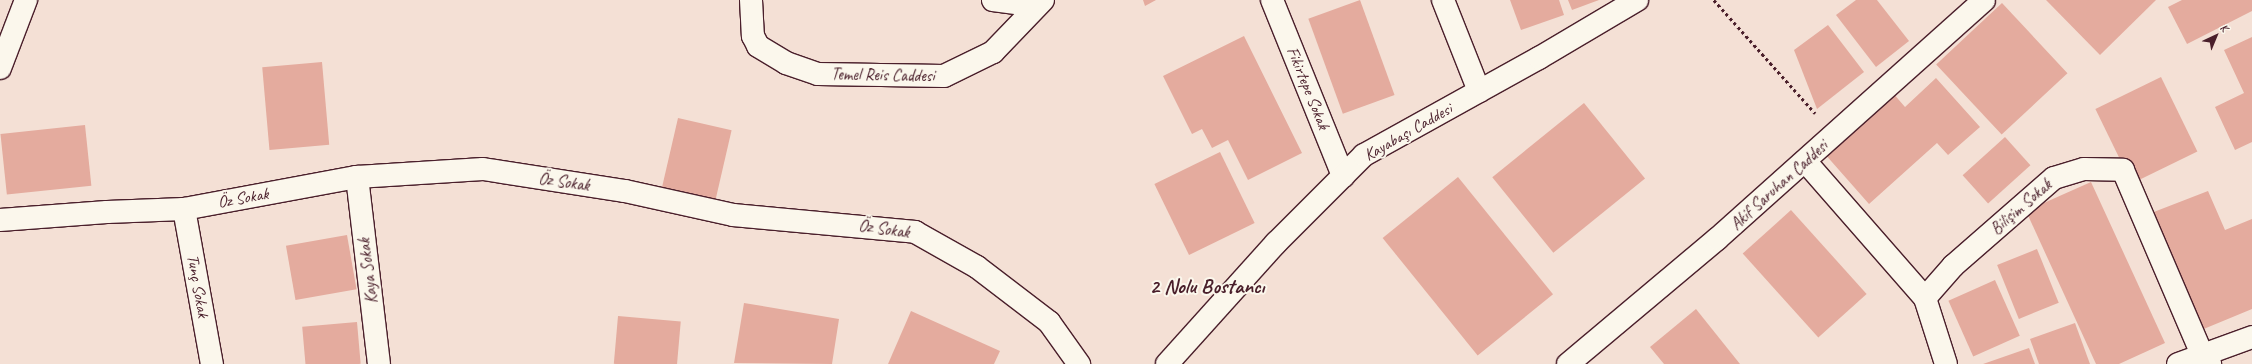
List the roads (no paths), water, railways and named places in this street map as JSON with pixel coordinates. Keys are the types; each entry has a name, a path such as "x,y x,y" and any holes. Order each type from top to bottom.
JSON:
{"street":[{"path":"0,68 26,0"},
{"name":"Temel Reis Caddesi","path":"751,0 753,36 758,46 786,63 818,74 944,76 993,52 1040,3"},
{"name":"Temel Reis Caddesi","path":"993,0 1040,3"},
{"name":"Fikirtepe Sokak","path":"1272,0 1344,176"},
{"path":"1443,0 1479,91"},
{"name":"Kayabaşı Caddesi","path":"1167,364 1276,243 1364,155 1479,91 1636,0"},
{"name":"Akif Saruhan Caddesi","path":"1568,364 1835,135 1984,0"},
{"path":"1805,161 1925,298 1946,364"},
{"name":"Bilişim Sokak","path":"1925,298 1954,266 2054,178 2084,169 2123,170 2206,359"},
{"name":"Öz Sokak","path":"0,220 107,212 184,209 357,177 483,170 625,191 733,214 915,232 977,267 1049,322 1079,364"},
{"name":"Kaya Sokak","path":"357,177 379,364"},
{"name":"Tunç Sokak","path":"184,209 212,364"},
{"path":"2178,364 2206,359 2252,337"}],"district":[{"name":"2 Nolu Bostancı","path":"1207,286"}]}
